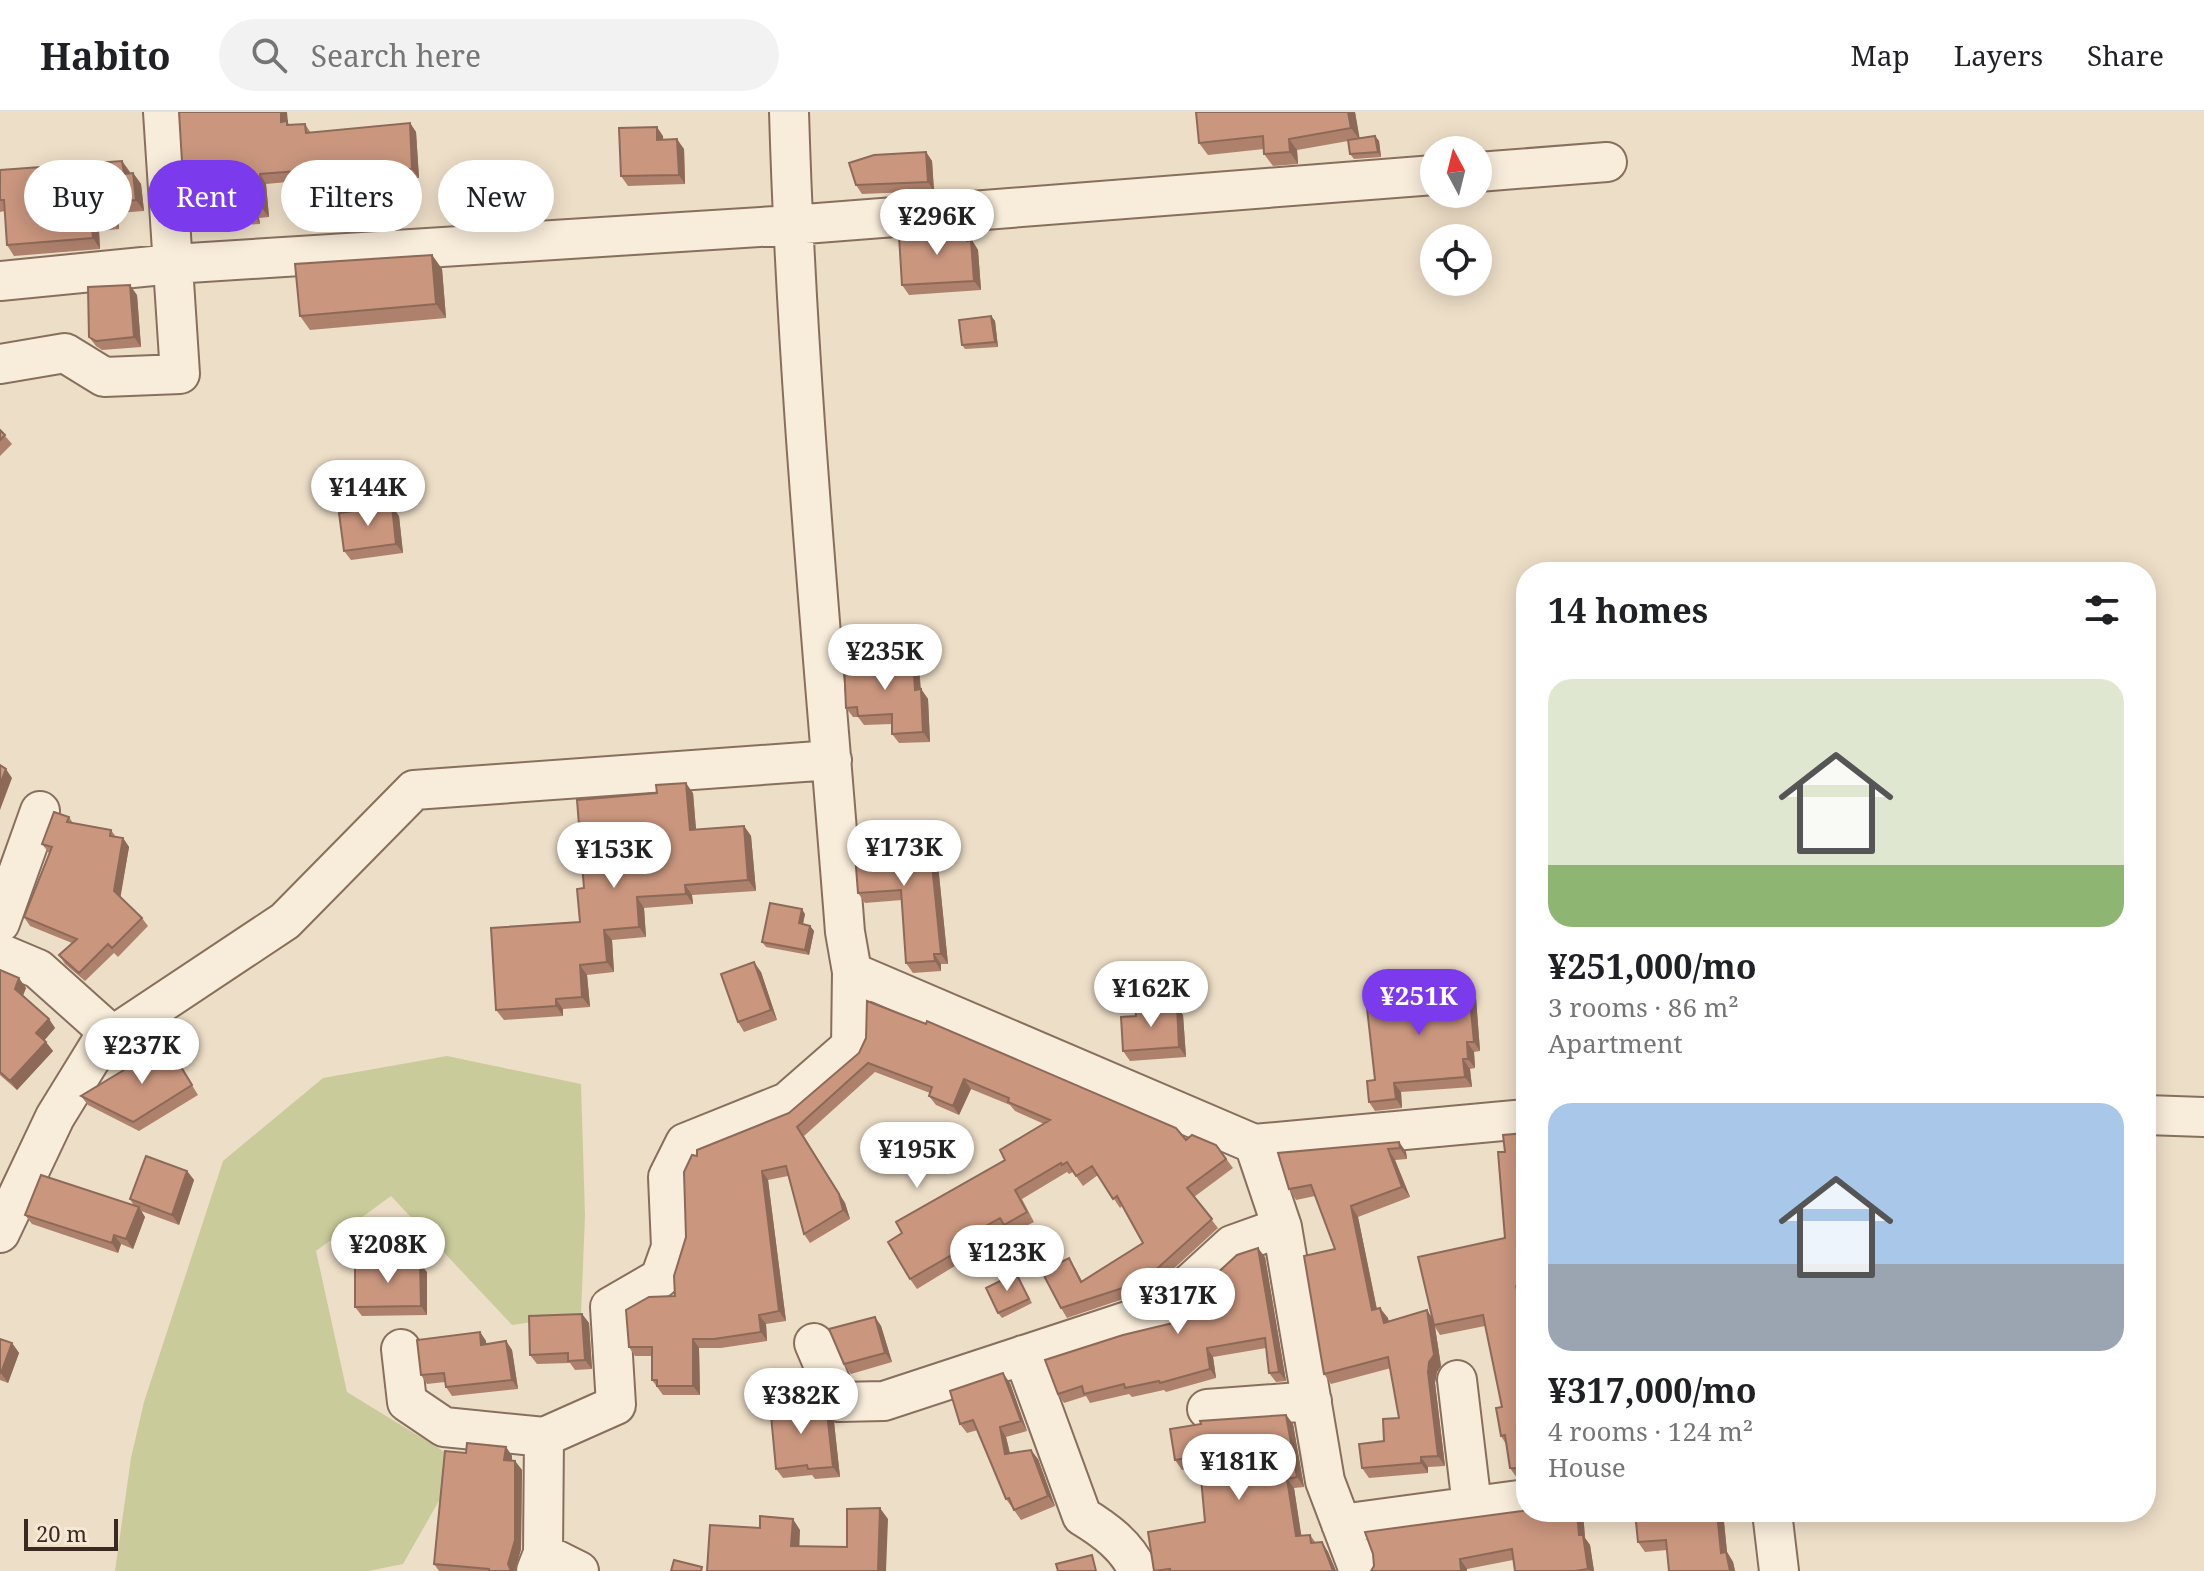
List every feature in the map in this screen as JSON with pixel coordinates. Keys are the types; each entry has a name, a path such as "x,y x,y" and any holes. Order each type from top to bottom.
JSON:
{"street":[{"path":"0,364 65,353 104,377 180,374 163,112"},
{"path":"401,1349 407,1402 444,1427 544,1437 616,1405 610,1307 660,1278 671,1247 668,1177 685,1143 787,1102 851,1046 852,972 845,932 792,225 789,112"},
{"path":"1492,171 1607,162"},
{"path":"0,281 173,264 792,225 1420,176"},
{"path":"0,1233 55,1117 100,1044 285,921 414,790 832,760"},
{"path":"0,923 40,811"},
{"path":"0,953 38,969 113,1036"},
{"path":"852,972 1254,1144 1516,1120"},
{"path":"2156,1115 2204,1117"},
{"path":"1254,1144 1282,1227 1325,1481 1359,1571"},
{"path":"814,1343 839,1402 884,1401 1161,1310 1232,1245 1282,1227"},
{"path":"1023,1355 1082,1516 1101,1528 1131,1556 1138,1571"},
{"path":"1457,1380 1472,1506"},
{"path":"1207,1409 1312,1401"},
{"path":"544,1437 539,1562 579,1571"},
{"path":"1341,1524 1516,1500"},
{"path":"1773,1522 1779,1571"}],"green space":[{"path":"447,1056 581,1084 585,1216 581,1315 512,1325 391,1196 316,1251 347,1392 461,1462 403,1564 368,1571 115,1571 131,1458 144,1402 223,1161 323,1078"}],"building":[{"path":"179,112 281,112 281,122 287,121 287,125 305,124 306,133 410,123 412,160 281,160 281,172 265,174 265,160 182,160"},
{"path":"1196,112 1348,112 1351,128 1289,139 1290,152 1264,154 1263,136 1199,143"},
{"path":"657,127 657,140 677,139 679,175 621,176 619,128"},
{"path":"1375,136 1378,152 1350,154 1348,140"},
{"path":"926,152 928,182 856,185 849,163 874,155"},
{"path":"24,168 24,232 92,232 93,238 7,245 4,200 0,200 0,170"},
{"path":"132,173 133,173 136,200 132,200"},
{"path":"966,227 967,241 971,240 974,281 902,285 899,236 920,235 920,230"},
{"path":"432,255 436,304 300,316 295,264"},
{"path":"130,285 134,337 96,341 89,337 88,287"},
{"path":"991,316 995,342 962,345 959,320"},
{"path":"392,506 396,544 344,551 339,513"},
{"path":"913,658 915,690 921,689 923,732 892,734 892,714 858,716 857,707 846,708 844,661"},
{"path":"0,765 6,769 0,784"},
{"path":"686,783 690,830 744,826 748,880 685,885 686,894 637,897 639,927 604,930 607,962 580,965 582,997 556,999 556,1006 496,1010 491,928 580,922 577,889 584,888 577,800 657,793 656,785"},
{"path":"54,812 69,817 67,822 111,830 110,836 123,838 114,891 142,918 112,948 108,944 79,973 59,955 77,939 24,917 52,847 42,844"},
{"path":"929,835 941,954 934,954 935,961 906,963 901,890 858,893 854,841"},
{"path":"770,903 802,909 799,923 810,926 805,950 762,942"},
{"path":"754,962 771,1010 738,1022 721,974"},
{"path":"0,970 19,978 15,989 49,1019 36,1033 46,1042 10,1081 0,1072"},
{"path":"1461,984 1462,989 1469,989 1474,1042 1467,1042 1468,1059 1463,1059 1465,1077 1394,1083 1396,1099 1369,1102 1367,1081 1375,1080 1366,999 1419,993 1419,987"},
{"path":"867,1001 926,1024 927,1021 1176,1128 1186,1140 1192,1135 1216,1145 1226,1159 1187,1188 1212,1219 1138,1283 1061,1308 1042,1272 1069,1258 1081,1282 1143,1243 1117,1196 1113,1199 1092,1166 1076,1176 1067,1162 1061,1163 1015,1190 1027,1212 1004,1225 1000,1218 957,1242 962,1249 910,1279 888,1242 902,1233 896,1222 1005,1160 1000,1150 1050,1120 964,1079 953,1106 929,1096 932,1087 868,1063 797,1127 839,1194 843,1210 804,1234 786,1166 762,1171 779,1311 759,1315 761,1332 693,1339 693,1386 657,1386 657,1380 652,1380 652,1347 629,1347 626,1310 649,1297 675,1296 674,1276 686,1237 684,1172 692,1155 697,1156 697,1150 789,1113 859,1053 866,1038"},
{"path":"1177,1005 1179,1047 1123,1051 1121,1017 1136,1016 1135,1008"},
{"path":"167,1044 192,1085 133,1122 81,1096"},
{"path":"1516,1134 1516,1468 1510,1468 1505,1435 1501,1436 1496,1408 1502,1407 1483,1315 1434,1325 1418,1257 1505,1238 1498,1152 1505,1152 1503,1135"},
{"path":"1399,1142 1400,1148 1388,1149 1402,1187 1351,1206 1372,1310 1380,1308 1384,1323 1427,1310 1434,1355 1428,1372 1438,1456 1421,1457 1421,1463 1362,1468 1359,1444 1384,1441 1383,1419 1399,1418 1388,1357 1324,1374 1304,1256 1335,1249 1311,1185 1289,1189 1278,1153"},
{"path":"146,1156 187,1171 172,1215 130,1199"},
{"path":"41,1175 139,1207 126,1239 114,1235 112,1243 25,1215"},
{"path":"1258,1248 1279,1372 1269,1373 1265,1338 1207,1348 1210,1369 1160,1383 1125,1388 1124,1384 1084,1394 1082,1386 1058,1394 1045,1360 1123,1335 1177,1322 1175,1312 1237,1255"},
{"path":"355,1263 420,1263 421,1306 355,1307"},
{"path":"1016,1273 1029,1299 998,1313 986,1288"},
{"path":"582,1314 585,1360 568,1361 568,1353 530,1355 529,1316"},
{"path":"875,1317 885,1353 844,1364 829,1329"},
{"path":"480,1332 481,1345 506,1341 512,1380 446,1387 444,1373 421,1375 417,1340"},
{"path":"0,1339 12,1343 1,1373 0,1373"},
{"path":"1003,1373 1021,1421 1000,1427 1005,1454 1031,1450 1048,1496 1014,1510 1009,1498 1006,1499 973,1420 960,1424 950,1391"},
{"path":"812,1401 827,1413 833,1467 808,1469 807,1465 776,1469 770,1405"},
{"path":"1286,1415 1297,1477 1287,1479 1296,1536 1310,1535 1311,1543 1322,1542 1333,1571 1154,1571 1148,1532 1205,1522 1199,1456 1175,1460 1170,1429 1201,1424 1200,1421"},
{"path":"467,1443 506,1447 504,1460 515,1461 515,1540 508,1564 511,1571 434,1564 445,1451 466,1453"},
{"path":"880,1508 878,1571 707,1571 710,1525 760,1528 760,1516 793,1519 791,1546 847,1547 847,1509"},
{"path":"1516,1511 1516,1522 1578,1522 1588,1569 1515,1571 1512,1549 1460,1559 1461,1571 1371,1571 1373,1554 1365,1532"},
{"path":"1636,1522 1718,1522 1721,1553 1726,1552 1730,1571 1669,1571 1666,1540 1638,1542"},
{"path":"1092,1555 1096,1571 1058,1571 1056,1564"},
{"path":"674,1560 702,1567 701,1571 671,1571"}]}
